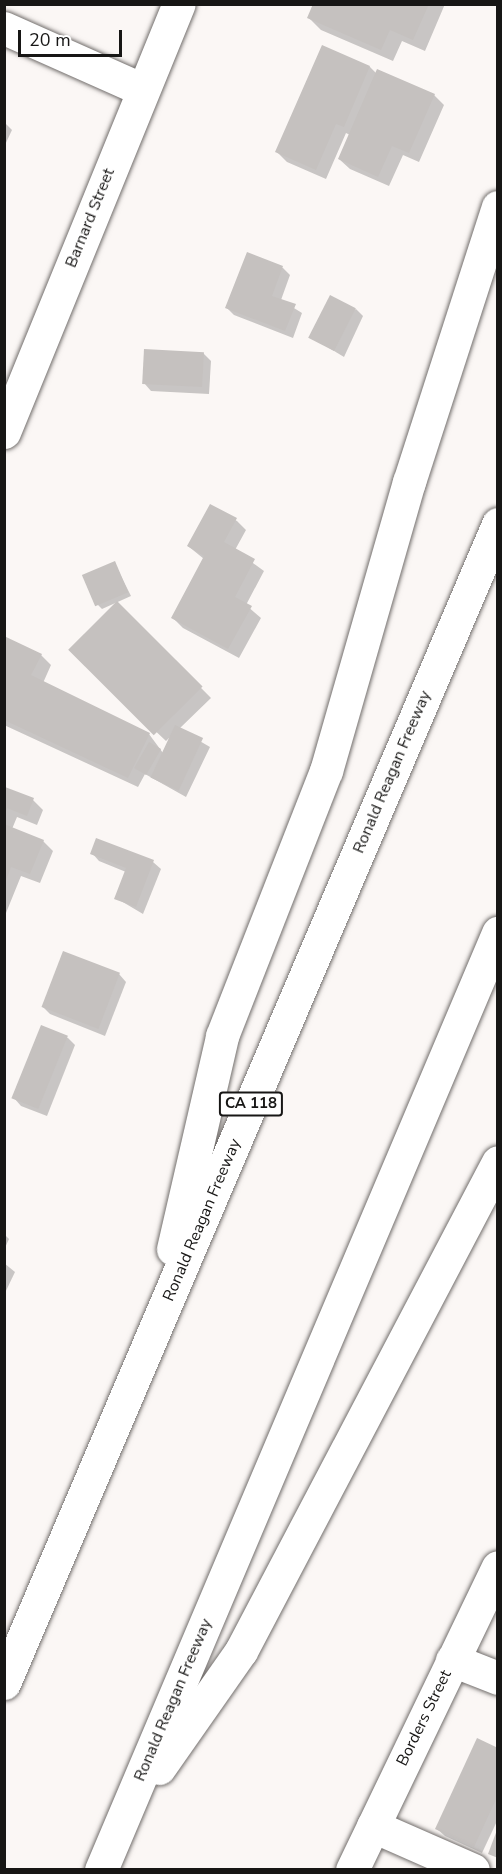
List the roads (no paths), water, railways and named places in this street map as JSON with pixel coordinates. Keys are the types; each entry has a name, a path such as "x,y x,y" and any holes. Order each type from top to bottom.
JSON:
{"main road":[{"path":"4,22 12,4"},
{"name":"Barnard Street","path":"4,432 141,89 179,4"},
{"path":"4,27 141,89"},
{"path":"153,1334 222,1036 326,771 409,482 498,207"},
{"name":"Ronald Reagan Freeway","path":"4,1683 498,524"},
{"name":"Ronald Reagan Freeway","path":"101,1869 498,933"},
{"path":"122,1821 241,1651 498,1162"},
{"name":"Borders Street","path":"352,1869 498,1566"},
{"path":"452,1660 498,1678"},
{"path":"373,1826 473,1869"}]}
